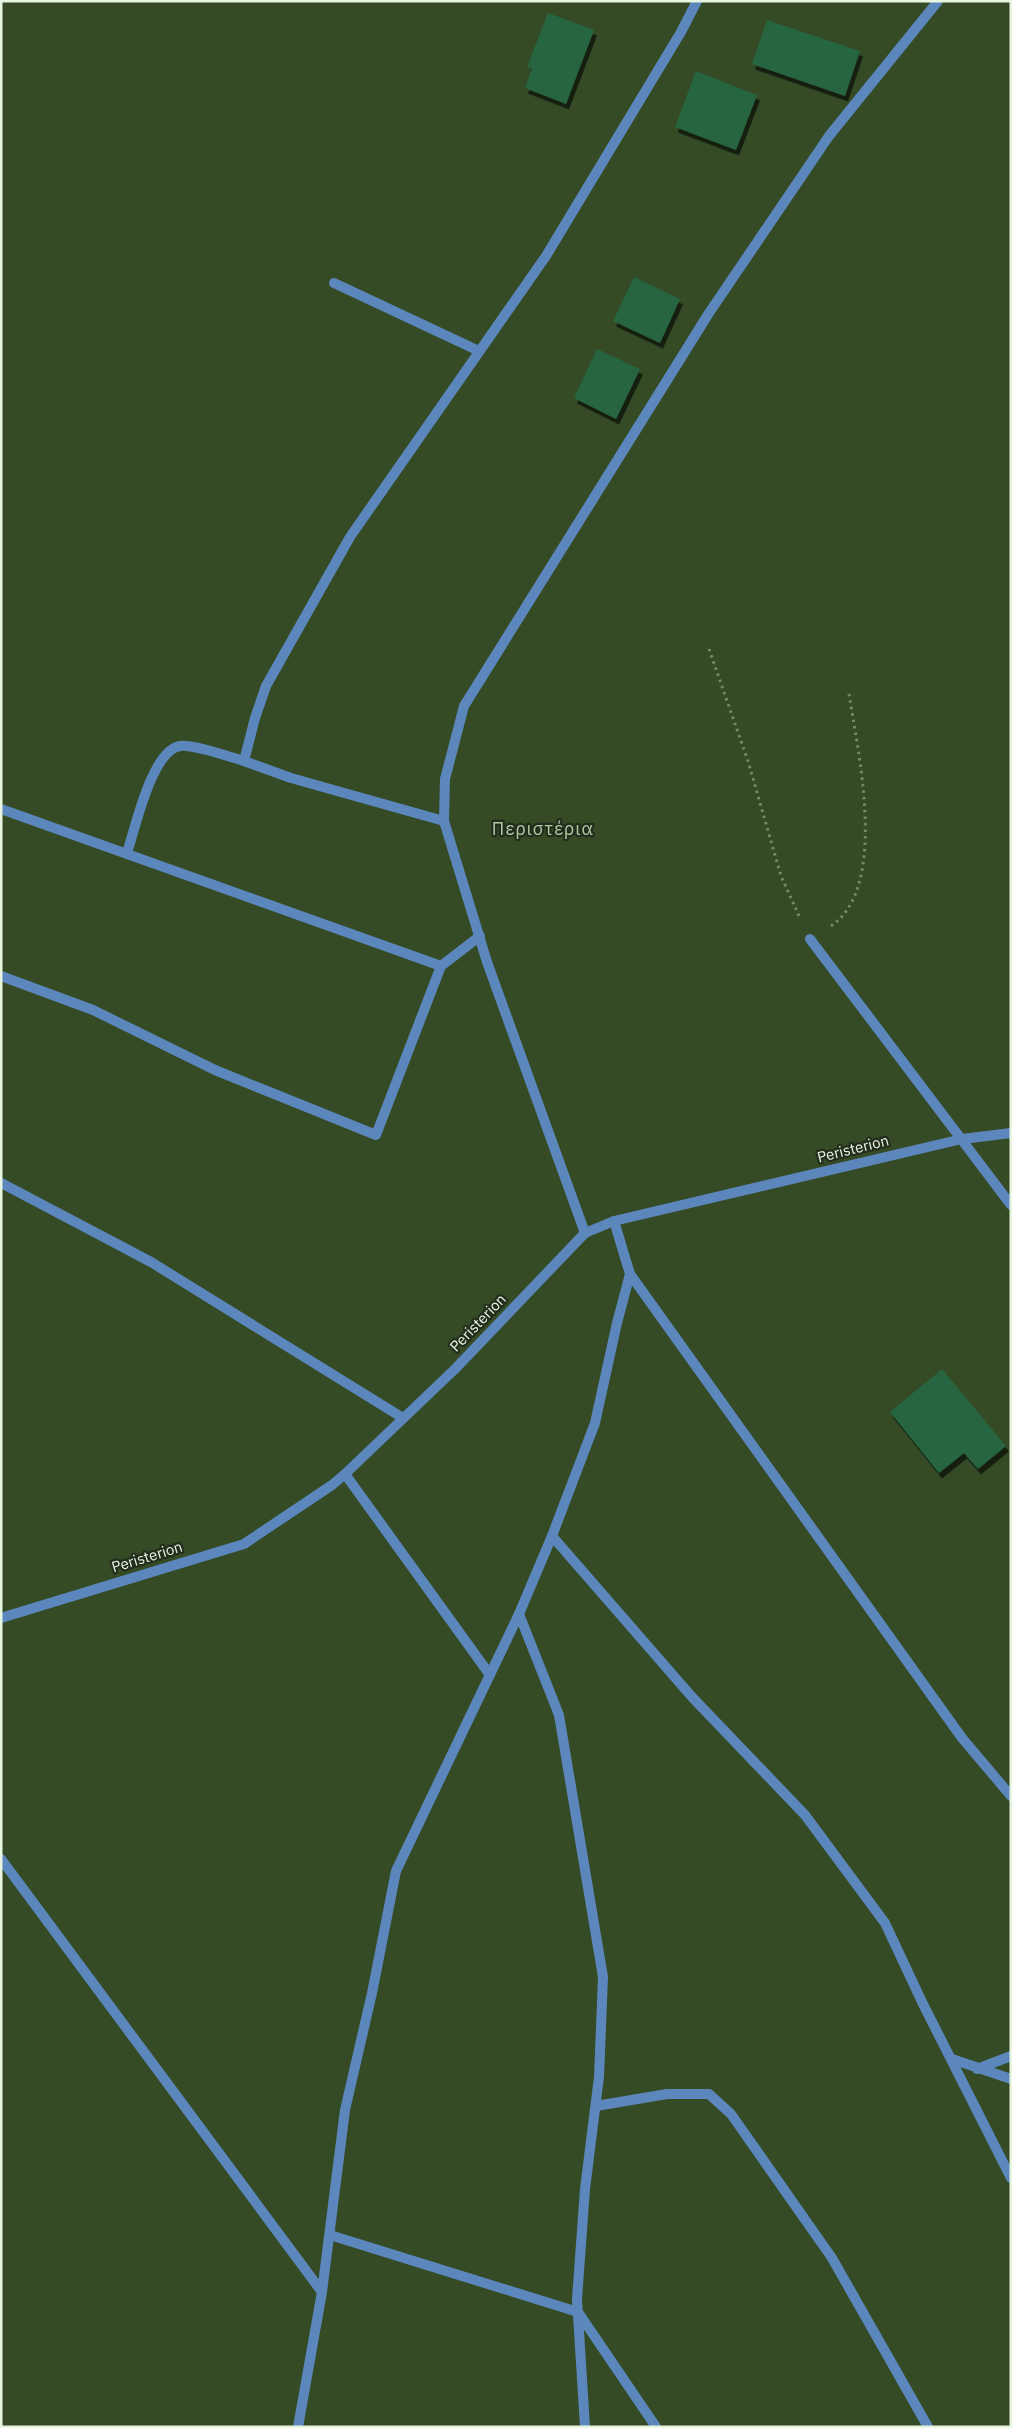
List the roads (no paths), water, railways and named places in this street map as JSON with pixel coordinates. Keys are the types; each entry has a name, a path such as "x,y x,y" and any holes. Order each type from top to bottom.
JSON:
{"street":[{"path":"244,761 255,718 266,686 345,545 546,256 676,41 696,1"},
{"path":"585,1232 487,962 444,821 445,779 464,706 709,313 829,136 938,1"},
{"path":"334,283 479,351"},
{"path":"127,854 149,785 160,761 169,750 181,745 244,761 291,778 444,821"},
{"path":"1,809 441,966"},
{"path":"1,976 93,1010 214,1070 376,1135 441,966 480,936"},
{"path":"810,939 1011,1205"},
{"name":"Peristerion","path":"1,1618 244,1544 332,1485 345,1474 455,1369 585,1232 614,1221 962,1139 1011,1133"},
{"path":"1,1183 151,1262 403,1418"},
{"path":"614,1221 630,1274 962,1738 1011,1796"},
{"path":"298,2427 322,2292 345,2110 372,1993 396,1871 519,1614 552,1536 595,1423 630,1274"},
{"path":"345,1474 490,1675"},
{"path":"552,1536 692,1697 805,1815 886,1923 922,2002 1011,2178"},
{"path":"519,1614 559,1715 603,1977 599,2077 585,2189 577,2300 586,2427"},
{"path":"1,1859 322,2292"},
{"path":"977,2070 1011,2056"},
{"path":"952,2060 977,2070 1011,2079"},
{"path":"596,2106 668,2094 709,2094 731,2114 832,2258 928,2427"},
{"path":"330,2235 578,2312 656,2427"}],"district":[{"name":"Περιστέρια","path":"543,829"}]}
